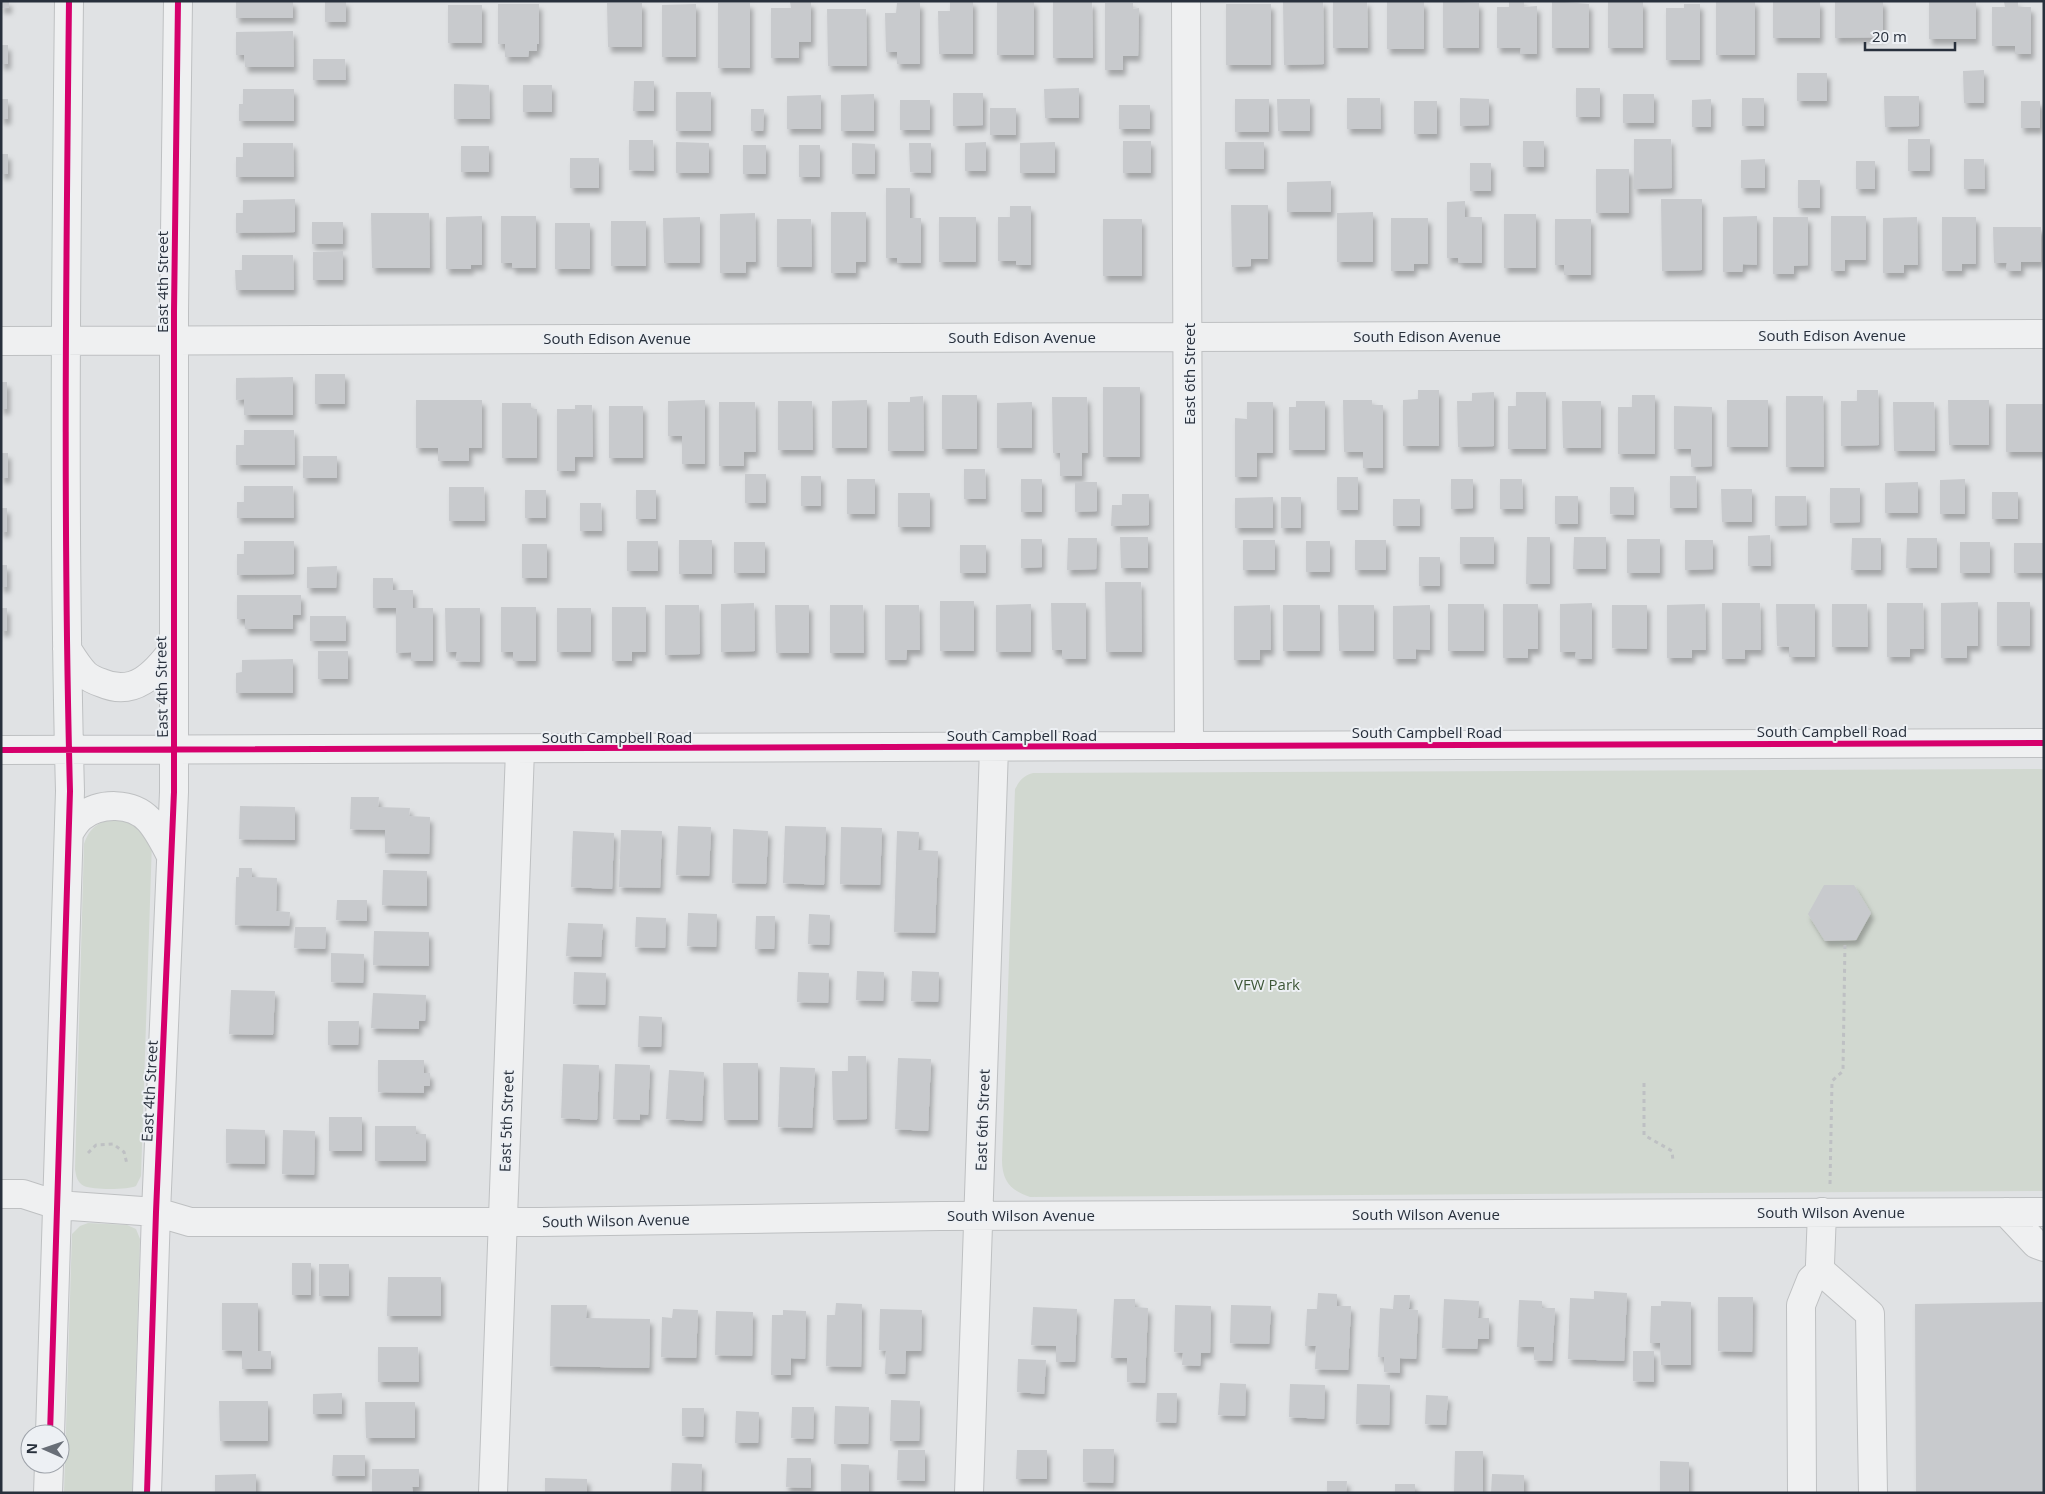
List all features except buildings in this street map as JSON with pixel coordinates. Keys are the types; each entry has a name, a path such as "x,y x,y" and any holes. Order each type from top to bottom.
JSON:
{"street":[{"path":"50,1424 69,832 66,341 69,1"},
{"name":"East 4th Street","path":"147,1493 156,1212 172,856 174,750 174,340 178,1"},
{"name":"East 6th Street","path":"1186,1 1189,337 1189,746"},
{"name":"South Edison Avenue","path":"1,341 2044,334"},
{"path":"67,648 86,675 108,686 118,687 129,687 149,679 160,669 173,650"},
{"name":"South Campbell Road","path":"1,750 520,750 2044,743"},
{"name":"East 6th Street","path":"969,1493 994,748"},
{"name":"East 5th Street","path":"493,1493 520,750"},
{"path":"69,832 80,817 95,810 115,806 133,808 148,819 172,856"},
{"name":"South Wilson Avenue","path":"1,1194 23,1194 57,1205 156,1212 190,1222 979,1216 2044,1212"},
{"path":"1826,1212 1820,1264 1821,1271 1870,1314 1873,1493"},
{"path":"2006,1212 2036,1244 2044,1247"},
{"path":"1802,1493 1801,1305 1811,1280 1821,1271"},
{"path":"48,1493 49,1474"}],"path":[{"path":"1826,1212 1832,1081 1843,1071 1845,941"},
{"path":"1644,1082 1644,1135 1672,1151 1673,1161"},
{"path":"86,1158 89,1151 96,1146 113,1144 124,1152 127,1168"}],"green space":[{"name":"VFW Park","path":"2044,769 2044,1191 1030,1197 1023,1195 1013,1188 1004,1174 1002,1160 1015,789 1022,779 1030,774"},
{"path":"115,819 133,821 152,841 141,1176 136,1186 102,1189 84,1186 77,1179 75,1169 84,844 95,826"},
{"path":"88,1223 127,1225 136,1229 140,1239 132,1493 64,1493 65,1474 70,1474 70,1424 66,1424 72,1234 80,1226"}],"cycle path":[{"path":"50,1424 70,791 66,495 69,1"},
{"path":"147,1493 156,1212 174,792 174,311 178,1"},
{"path":"1,750 2044,743"}]}
